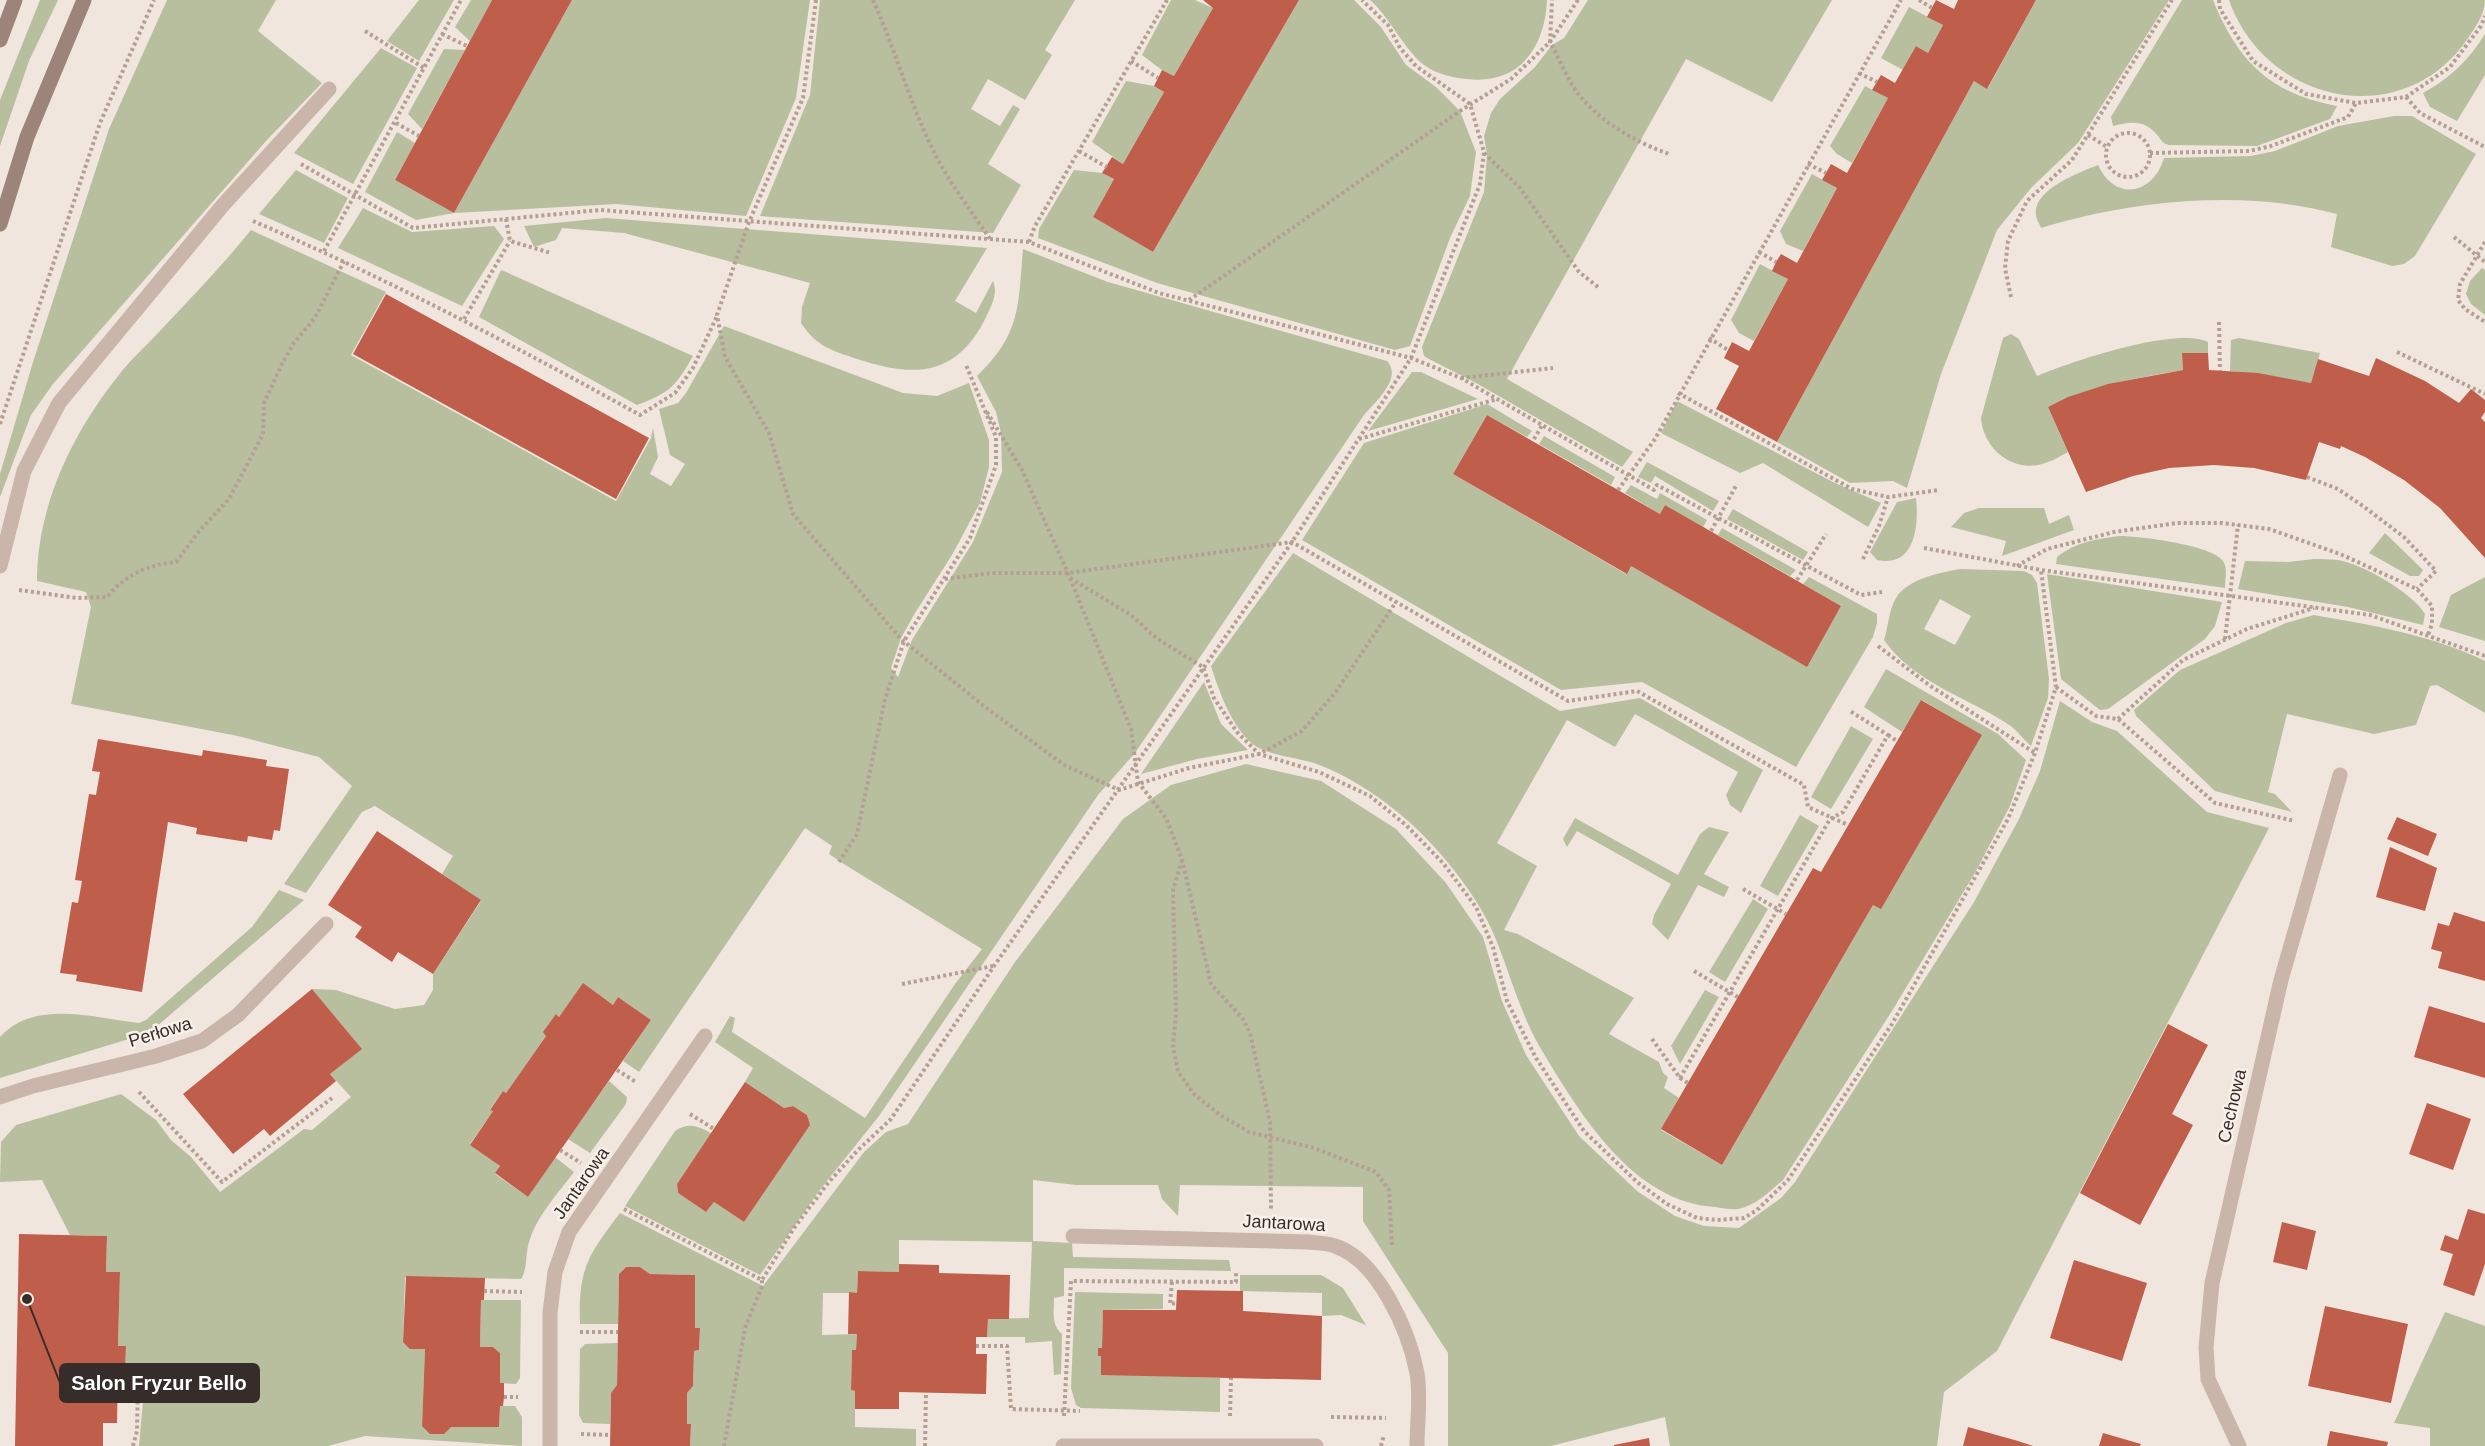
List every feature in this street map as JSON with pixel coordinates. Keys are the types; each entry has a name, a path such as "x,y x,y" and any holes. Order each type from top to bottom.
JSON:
{"main road":[{"path":"0,40 15,0"},
{"path":"0,224 27,137 84,0"}],"street":[{"path":"0,566 24,471 59,403 273,148 329,89"},
{"name":"Cechowa","path":"2239,1446 2208,1379 2206,1347 2212,1283 2282,980 2340,776"},
{"name":"Perłowa","path":"0,1097 33,1086 156,1056 201,1041 238,1015 326,924"},
{"name":"Jantarowa","path":"550,1446 550,1313 555,1272 569,1232 705,1036"},
{"name":"Jantarowa","path":"1073,1236 1271,1241 1335,1246 1359,1259 1376,1277 1408,1338 1417,1375 1417,1446"},
{"path":"1063,1446 1316,1446"}],"path":[{"path":"0,424 99,123 154,0"},
{"path":"324,251 396,123 461,0"},
{"path":"246,218 324,251 464,319 640,415 675,393 693,368 717,315 749,222 803,98 816,0"},
{"path":"873,0 888,33 911,101 934,153 990,239"},
{"path":"1029,242 1035,225 1167,0"},
{"path":"724,1446 745,1328 762,1286 762,1280 794,1228 828,1183 891,1119 994,966 1292,542 1411,358 1480,184 1484,152 1470,104 1416,66 1400,48 1388,25 1362,0"},
{"path":"1552,0 1550,42 1580,96 1626,135 1669,154"},
{"path":"1188,300 1470,104 1511,79 1550,42 1578,0"},
{"path":"1618,489 1654,439 1901,0"},
{"path":"1919,0 1932,8"},
{"path":"2011,297 2005,268 2008,241 2027,201 2072,160 2172,0"},
{"path":"2219,0 2220,9 2253,61 2306,94 2356,103 2406,97 2450,67 2481,26 2485,16"},
{"path":"366,31 424,68"},
{"path":"442,34 467,46"},
{"path":"1131,61 1158,78"},
{"path":"1859,74 1877,82"},
{"path":"2406,97 2420,113 2485,147"},
{"path":"2150,153 2248,151 2271,146 2348,117 2356,103"},
{"path":"396,123 419,136"},
{"path":"2128,132 2137,134 2145,139 2150,153 2148,165 2143,172 2127,178 2119,176 2107,164 2107,147 2119,134 2128,132"},
{"path":"2088,135 2107,147"},
{"path":"273,148 412,228 600,210 1029,242 1160,293 1411,358 1461,378 1654,490 1657,485 1861,595 1882,592"},
{"path":"1079,151 1107,166"},
{"path":"1484,152 1520,188 1579,272 1598,287"},
{"path":"1808,164 1826,173"},
{"path":"464,319 510,241 506,219"},
{"path":"2454,237 2485,262"},
{"path":"510,241 551,253"},
{"path":"2485,242 2460,284 2458,300 2465,309 2485,322"},
{"path":"1758,252 1776,262"},
{"path":"19,590 77,598 106,597 122,580 156,564 176,562 200,530 229,499 263,434 264,402 282,364 292,344 315,318 344,261"},
{"path":"717,315 725,357 769,433 793,514 904,641 985,707 1064,765 1119,790 1138,782 1259,753 1302,731 1320,712 1396,602"},
{"path":"2219,322 2220,371"},
{"path":"1710,338 1728,350"},
{"path":"2397,352 2471,385 2485,394"},
{"path":"839,862 857,834 885,699 904,641 970,538 996,465 996,437 966,365"},
{"path":"1461,378 1553,368"},
{"path":"1678,393 1852,489 1888,497 1940,489"},
{"path":"1359,439 1498,399"},
{"path":"987,412 1022,470 1069,576 1131,729 1138,782 1166,818 1182,859 1211,984 1243,1019 1250,1033 1272,1136 1271,1241"},
{"path":"1534,439 1543,424"},
{"path":"2307,477 2338,489 2404,537 2436,571 2417,589"},
{"path":"1711,531 1737,484"},
{"path":"1863,559 1879,526 1888,497"},
{"path":"2017,566 2047,549 2114,532 2177,523 2238,525 2269,529 2340,554 2417,589 2432,606 2432,624 2428,635"},
{"path":"2225,640 2238,525"},
{"path":"1797,580 1826,534"},
{"path":"945,579 992,573 1069,576 1292,542 1568,701 1637,691 1804,785 1808,807 1830,819 1848,825"},
{"path":"1924,548 2041,570 2370,615 2485,656"},
{"path":"1069,576 1131,615 1156,638 1203,667 1214,698 1237,732 1259,753 1319,772 1360,791 1406,825 1443,863 1476,907 1493,947 1507,1001 1536,1058 1584,1131 1636,1182 1667,1204 1697,1218 1717,1220 1744,1218 1757,1210 1788,1180 1892,1024 1972,887 2008,819 2035,753 2056,687 2041,570"},
{"path":"2118,719 2183,660 2247,629 2318,607"},
{"path":"1878,646 1929,686 2035,753"},
{"path":"2056,687 2096,716 2118,719 2215,803 2324,828"},
{"path":"1850,711 1897,741"},
{"path":"1680,1078 1830,819 1843,812 1888,735"},
{"path":"1182,859 1173,890 1176,1014 1173,1046 1178,1072 1195,1095 1220,1115 1249,1132 1272,1136 1348,1160 1376,1172 1389,1190 1392,1269 1390,1305"},
{"path":"1743,889 1786,914"},
{"path":"902,984 994,966"},
{"path":"1694,971 1738,997"},
{"path":"1652,1039 1680,1078 1688,1083"},
{"path":"617,1070 626,1075"},
{"path":"133,1085 222,1182 332,1098"},
{"path":"560,1150 568,1154"},
{"path":"616,1205 762,1280"},
{"path":"1063,1446 1071,1281 1236,1282 1236,1266"},
{"path":"1172,1282 1170,1304 1176,1304"},
{"path":"484,1291 529,1292"},
{"path":"574,1332 618,1332"},
{"path":"976,1346 1007,1346 1011,1409 1088,1412"},
{"path":"1230,1417 1231,1378"},
{"path":"133,1446 137,1431 138,1381"},
{"path":"925,1446 927,1393"},
{"path":"1381,1446 1392,1410"},
{"path":"1218,1416 1241,1417"},
{"path":"1322,1418 1389,1418"},
{"path":"573,1434 610,1435"}],"green space":[{"path":"40,0 58,0 29,61 0,146 0,100"},
{"path":"167,0 276,0 258,31 322,83 267,140 53,384 31,415 0,497 0,474 33,362 109,129"},
{"path":"419,0 454,0 419,61 387,41"},
{"path":"471,0 492,0 470,41 455,27"},
{"path":"572,0 810,0 796,98 746,216 616,204 454,213"},
{"path":"820,0 1075,0 1045,50 1052,55 1025,100 988,79 971,109 1000,126 1013,105 1020,109 988,164 1021,185 993,233 760,216 810,95"},
{"path":"1171,0 1195,0 1213,8 1174,76 1142,55"},
{"path":"1299,0 1354,0 1381,27 1406,65 1436,87 1460,111 1476,152 1470,196 1450,238 1410,346 1395,350 1157,283 1038,238 1039,229 1074,170 1102,173 1114,179 1093,217 1153,252"},
{"path":"1370,0 1547,0 1541,33 1535,48 1526,60 1501,76 1467,79 1436,72 1419,61"},
{"path":"1588,0 1832,0 1772,102 1686,59 1507,379 1633,452 1622,467 1476,383 1424,356 1422,347 1484,192 1487,155 1484,136 1491,113 1500,99 1535,67 1552,45 1564,38"},
{"path":"2036,0 2169,0 2078,143 2031,188 1997,230 1941,374 1907,488 1893,481 1850,483 1777,442 1974,81 1988,88"},
{"path":"2182,0 2213,0 2223,22 2246,58 2275,84 2314,101 2337,106 2330,119 2257,146 2169,145 2163,143 2153,131 2143,124 2126,123 2113,126 2111,117"},
{"path":"2229,0 2485,0 2485,6 2466,41 2439,70 2407,88 2372,96 2337,94 2303,82 2272,63 2247,35"},
{"path":"1909,7 1943,25 1928,53 1916,46 1903,70 1881,58"},
{"path":"2485,34 2485,75 2457,121 2430,107 2423,93 2458,68"},
{"path":"381,48 417,68 353,184 294,153"},
{"path":"444,49 465,50 422,129 408,114"},
{"path":"1126,81 1154,86 1164,92 1123,164 1092,142"},
{"path":"1865,86 1888,98 1852,163 1837,154 1830,146"},
{"path":"2394,116 2412,116 2476,154 2415,256 2404,264 2392,266 2331,247 2337,214 2301,206 2227,200 2189,201 2113,210 2041,228 2036,217 2037,206 2049,190 2069,177 2098,165 2105,177 2114,185 2123,189 2133,189 2151,180 2159,170 2164,158 2251,156 2275,151 2338,126"},
{"path":"397,132 415,143 395,180 454,213 416,220 365,192"},
{"path":"296,170 348,198 324,243 259,214"},
{"path":"1812,174 1837,188 1803,251 1786,244 1780,231"},
{"path":"363,208 412,232 494,226 504,239 462,306 338,248"},
{"path":"606,218 987,248 955,301 976,313 993,281 995,294 987,315 963,351 933,367 916,370 898,369 857,359 819,343 801,323 802,307 810,283 624,233 562,228 556,240 534,247 524,226"},
{"path":"251,230 386,292 351,355 616,501 651,438 653,428 658,457 650,474 671,486 685,464 670,455 659,409 678,403 686,393 724,326 903,393 937,396 969,383 989,440 989,467 980,503 952,555 901,638 891,668 898,677 912,640 973,542 1002,472 1001,433 996,412 977,376 991,361 1010,332 1018,303 1023,249 1108,282 1387,361 1391,368 1392,375 1386,389 1364,415 1135,753 1098,795 879,1116 819,1191 760,1275 625,1206 675,1131 693,1126 711,1133 677,1184 678,1193 706,1212 714,1202 744,1222 809,1125 807,1115 793,1106 784,1108 745,1082 753,1068 715,1042 730,1016 735,1018 732,1032 865,1118 955,984 982,949 829,854 832,846 805,828 639,1072 623,1061 651,1020 618,997 613,1005 583,984 559,1017 557,1015 546,1036 506,1093 503,1091 490,1109 493,1111 470,1144 500,1166 495,1174 528,1197 555,1157 574,1172 538,1221 528,1244 525,1270 521,1279 405,1277 403,1342 425,1349 422,1426 499,1427 500,1406 515,1406 522,1417 522,1446 365,1436 328,1446 139,1446 143,1401 155,1400 154,1366 125,1365 126,1346 118,1346 120,1273 106,1272 107,1236 70,1235 42,1180 0,1182 1,1142 16,1125 121,1094 156,1120 171,1140 191,1157 220,1192 304,1129 312,1130 351,1097 330,1074 361,1048 312,989 336,990 395,1009 424,1005 433,990 433,974 481,901 442,874 453,856 375,806 362,812 306,893 284,884 352,786 319,757 238,736 71,704 91,607 86,592 37,581 43,525 60,472 86,422 118,376"},
{"path":"1760,264 1788,279 1754,341 1739,333 1731,320"},
{"path":"2482,268 2485,270 2485,315 2471,304 2466,294 2470,281"},
{"path":"501,270 693,356 671,387 658,396 637,405 479,317"},
{"path":"2011,334 2019,339 2037,376 2097,355 2149,342 2193,338 2208,342 2208,353 2182,353 2183,370 2097,388 2048,407 2068,452 2046,463 2027,466 2007,460 1999,454 1987,438 1981,418 2003,338"},
{"path":"2239,338 2320,353 2311,383 2230,371 2231,340"},
{"path":"1412,372 1421,372 1478,399 1368,431"},
{"path":"1677,401 1835,483 1881,503 1868,527 1763,463 1740,473 1661,433"},
{"path":"1487,404 1532,431 1527,437 1487,415 1453,474 1626,574 1631,566 1807,666 1841,606 1803,584 1809,577 1877,614 1873,637 1796,767 1642,682 1561,690 1302,540 1364,443"},
{"path":"1544,436 1615,477 1611,485 1539,444"},
{"path":"1647,462 1719,501 1713,511 1655,476 1651,483 1638,477"},
{"path":"1631,485 1657,499 1660,493 1707,520 1703,527 1665,505 1660,514 1625,493"},
{"path":"1916,498 1917,521 1912,542 1907,551 1900,558 1890,561 1877,560 1870,552 1897,502"},
{"path":"1979,508 2044,508 2049,524 2069,515 2074,530 2002,556 2006,541 1951,527 1964,513"},
{"path":"1733,509 1808,552 1803,560 1727,519"},
{"path":"1722,528 1796,570 1790,576 1718,535"},
{"path":"2385,533 2423,570 2419,576 2410,576 2369,553"},
{"path":"2120,536 2174,542 2216,555 2223,561 2225,567 2225,588 2056,564 2057,557 2071,548 2095,540"},
{"path":"1293,553 1560,711 1640,698 1763,770 1741,813 1730,805 1726,795 1738,772 1635,714 1615,747 1567,720 1497,843 1537,866 1504,930 1518,934 1634,998 1609,1034 1659,1062 1663,1073 1668,1077 1664,1088 1679,1098 1661,1130 1722,1165 1873,905 1981,735 1922,700 1902,732 1864,707 1886,669 1998,734 2026,760 2010,806 1976,871 1892,1011 1783,1180 1762,1198 1751,1205 1735,1209 1686,1202 1659,1190 1635,1173 1593,1129 1536,1041 1487,919 1467,887 1431,843 1401,815 1368,790 1314,763 1263,750 1241,732 1228,710 1211,666"},
{"path":"2314,559 2347,562 2386,580 2419,606 2425,614 2423,625 2348,607 2238,589 2245,561 2288,562"},
{"path":"1961,569 2024,571 2032,575 2037,583 2049,679 2048,698 2031,746 2011,726 1926,679 1896,655 1884,640 1892,608 1901,591 1916,581 1935,574","holes":["1940,599 1971,616 1955,645 1924,629"]},
{"path":"2047,574 2222,602 2215,626 2205,639 2108,709 2100,710 2061,679"},
{"path":"2485,577 2485,641 2439,627 2451,595"},
{"path":"2314,615 2423,638 2485,661 2485,713 2437,685 2430,686 2416,725 2374,734 2287,714 2268,792 2275,794 2292,812 2215,791 2136,716 2134,710 2180,670 2286,623"},
{"path":"1204,682 1221,724 1248,750 1197,759 1141,774"},
{"path":"2060,701 2092,722 2117,731 2207,812 2269,828 1997,1351 1944,1392 1937,1446 1670,1446 1665,1417 1551,1446 1448,1446 1448,1353 1363,1221 1363,1187 1180,1185 1178,1216 1162,1199 1158,1185 1076,1185 1033,1180 1033,1241 1072,1243 1073,1257 1229,1260 1231,1271 1064,1268 1064,1296 1054,1298 1056,1327 1062,1334 1061,1374 1054,1375 1052,1341 1025,1343 1025,1337 987,1337 988,1319 1029,1318 1032,1242 899,1240 899,1272 858,1271 857,1293 823,1293 822,1335 857,1334 856,1350 852,1351 851,1390 855,1391 855,1427 916,1429 916,1446 690,1446 691,1425 687,1424 687,1393 693,1386 694,1351 699,1350 700,1329 695,1328 695,1275 650,1274 640,1267 626,1267 619,1274 618,1324 580,1324 581,1289 587,1264 600,1240 620,1213 763,1286 864,1152 886,1132 908,1124 1015,962 1123,819 1171,785 1246,764 1321,781 1396,829 1446,883 1483,937 1502,1001 1526,1055 1579,1136 1637,1191 1675,1216 1704,1226 1739,1228 1781,1198 1795,1182 1974,902 2019,819 2040,771"},
{"path":"1851,726 1873,739 1831,809 1811,797"},
{"path":"1800,815 1819,826 1778,896 1760,886"},
{"path":"1575,818 1678,875 1700,834 1709,827 1729,832 1704,874 1729,887 1724,897 1698,885 1668,940 1652,924 1654,915 1671,884 1577,831 1567,847 1563,839"},
{"path":"279,890 304,900 156,1027 139,1036 0,1078 0,1037 14,1025 30,1018 65,1014 139,1023 146,1020 252,927"},
{"path":"1753,899 1768,909 1725,982 1709,972"},
{"path":"1705,990 1719,997 1680,1064 1671,1046"},
{"path":"609,1081 627,1097 626,1104 590,1153 568,1139"},
{"path":"1240,1275 1321,1275 1343,1288 1366,1325 1341,1315 1322,1316 1322,1293 1240,1291"},
{"path":"1075,1292 1163,1294 1163,1309 1103,1310 1102,1348 1098,1349 1098,1356 1101,1356 1101,1374 1220,1378 1220,1412 1081,1408 1076,1405 1071,1388"},
{"path":"481,1300 521,1300 520,1378 516,1384 500,1383 500,1353 493,1347 480,1347"},
{"path":"2445,1312 2485,1326 2485,1446 2430,1446 2430,1428 2394,1423"},
{"path":"618,1343 617,1385 611,1394 610,1424 583,1423 579,1415 580,1349 585,1344"}],"building":[{"path":"492,0 572,0 454,213 395,180"},
{"path":"1203,0 1299,0 1153,252 1093,217 1114,179 1102,173 1112,157 1123,164 1164,92 1154,86 1162,70 1174,76 1213,8"},
{"path":"1936,0 1954,9 1958,0 2036,0 1987,89 1974,81 1777,442 1716,409 1739,366 1724,358 1732,342 1749,351 1788,279 1772,271 1776,262 1781,254 1797,263 1837,188 1822,180 1831,164 1847,173 1888,98 1872,90 1881,75 1895,83 1916,46 1928,53 1943,25 1927,17"},
{"path":"386,294 649,438 616,499 353,354"},
{"path":"2182,353 2208,353 2209,370 2258,373 2311,383 2318,359 2369,376 2376,358 2425,381 2459,403 2471,389 2485,400 2485,412 2481,418 2485,422 2485,558 2440,508 2404,480 2341,446 2340,449 2319,442 2306,480 2254,468 2214,465 2169,468 2133,476 2086,492 2048,407 2068,397 2108,384 2183,370"},
{"path":"1487,415 1660,514 1665,505 1841,606 1807,667 1631,566 1627,574 1453,474"},
{"path":"1921,700 1982,735 1881,909 1873,905 1722,1165 1661,1129 1813,868 1821,872"},
{"path":"98,739 202,756 203,750 267,760 266,766 289,769 280,831 274,830 272,840 248,836 247,842 196,834 197,828 168,822 142,992 76,981 77,975 60,973 72,902 78,903 82,881 75,880 89,794 96,795 100,772 92,771"},
{"path":"2397,817 2437,834 2428,856 2387,839"},
{"path":"377,831 481,900 433,974 398,952 392,962 355,937 362,927 328,905"},
{"path":"2390,847 2437,868 2425,911 2376,897"},
{"path":"2454,912 2485,922 2485,981 2438,968 2442,952 2431,949 2438,923 2449,926"},
{"path":"583,983 613,1005 618,997 651,1020 528,1197 495,1173 500,1166 470,1145 493,1111 490,1110 503,1091 506,1093 546,1036 543,1032 556,1014 559,1017"},
{"path":"312,989 362,1049 330,1074 336,1081 270,1136 264,1129 233,1154 183,1094"},
{"path":"2429,1006 2485,1023 2485,1078 2414,1057"},
{"path":"2168,1024 2208,1045 2172,1114 2193,1125 2140,1225 2080,1193"},
{"path":"745,1082 784,1108 793,1106 807,1115 810,1125 744,1222 714,1202 706,1212 678,1193 677,1184"},
{"path":"2427,1103 2471,1119 2453,1170 2409,1154"},
{"path":"2468,1209 2485,1214 2485,1264 2474,1296 2443,1285 2453,1254 2440,1250 2445,1235 2458,1240"},
{"path":"2282,1222 2316,1231 2307,1270 2273,1262"},
{"path":"19,1234 107,1236 106,1272 120,1272 118,1346 126,1346 125,1370 118,1370 117,1423 103,1423 103,1446 15,1446"},
{"path":"2074,1260 2147,1283 2122,1361 2050,1338"},
{"path":"899,1264 939,1265 939,1273 1010,1275 1009,1319 988,1319 987,1337 976,1337 976,1354 987,1354 986,1394 899,1392 899,1409 855,1409 855,1391 851,1390 852,1350 856,1350 857,1334 848,1334 849,1292 857,1293 858,1271 899,1272"},
{"path":"626,1267 640,1267 650,1274 695,1275 695,1328 700,1328 699,1350 694,1351 693,1386 687,1393 687,1424 691,1424 690,1446 610,1446 611,1393 617,1385 619,1274"},
{"path":"406,1276 485,1278 484,1300 481,1300 480,1347 493,1347 500,1353 500,1383 504,1383 504,1397 503,1406 500,1406 499,1427 451,1427 444,1434 430,1434 422,1426 425,1349 410,1349 403,1342"},
{"path":"1177,1290 1243,1291 1243,1311 1322,1316 1321,1380 1101,1375 1101,1356 1098,1356 1098,1348 1102,1348 1103,1310 1176,1310"},
{"path":"2325,1306 2408,1324 2391,1403 2308,1386"},
{"path":"1968,1427 2018,1441 2033,1446 1963,1446"},
{"path":"2330,1431 2388,1442 2387,1446 2327,1446"},
{"path":"2103,1433 2141,1444 2140,1446 2099,1446"},
{"path":"1649,1438 1650,1446 1614,1446 1614,1445"}],"place":[{"name":"Salon Fryzur Bello","path":"27,1299"}]}
